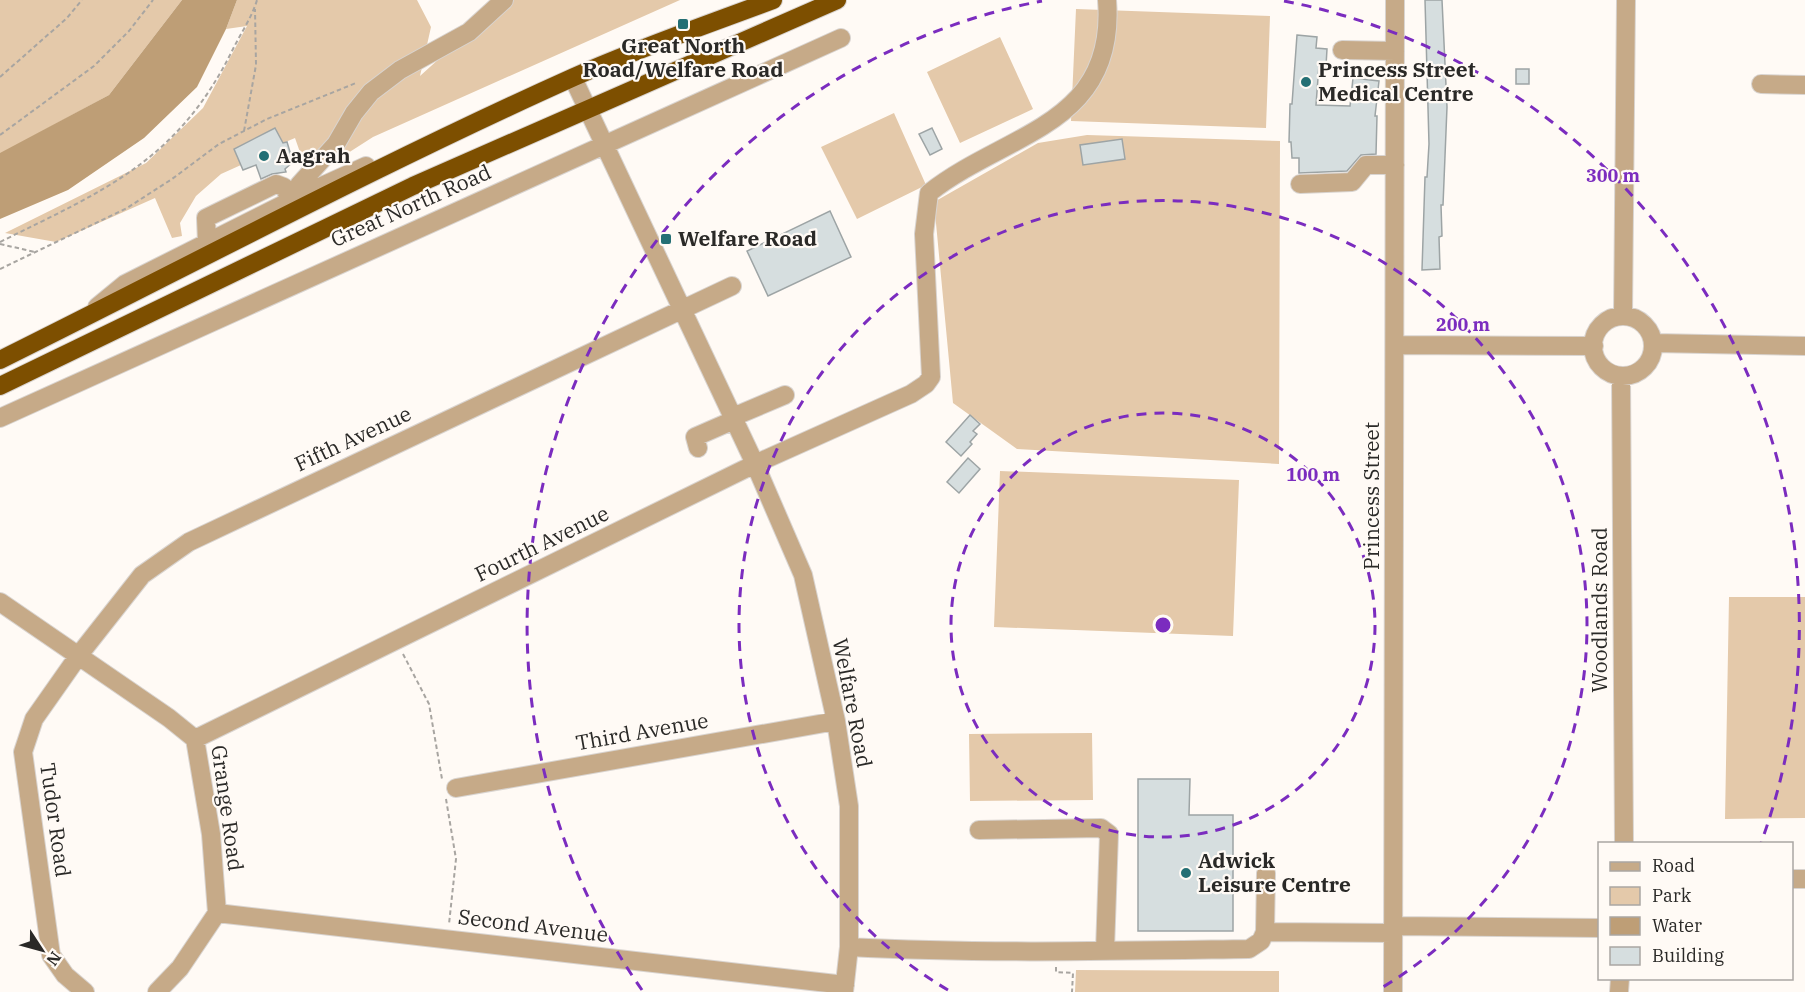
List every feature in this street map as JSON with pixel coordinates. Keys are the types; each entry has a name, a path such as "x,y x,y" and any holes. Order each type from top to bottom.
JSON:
{"highway":[{"name":"Great North Road","path":"0,360 397,162 573,78 636,51 773,0"},
{"name":"Great North Road","path":"0,386 403,191 587,108 837,0"}],"street":[{"path":"296,199 299,185 336,144 354,113 371,92 400,70 469,32 504,0"},
{"name":"Fourth Avenue","path":"195,739 755,464 910,394 926,384 931,377 924,234 926,202 929,193 1001,149 1039,131 1080,95 1103,58 1108,36 1107,0"},
{"name":"Princess Street","path":"1393,992 1395,0"},
{"path":"1623,316 1626,0"},
{"name":"Great North Road","path":"0,418 604,143 841,38"},
{"path":"1342,50 1395,51"},
{"name":"Welfare Road","path":"573,78 755,464 803,575 836,721 849,806 849,946 844,988"},
{"path":"1761,84 1805,85"},
{"path":"84,318 125,284 207,243 369,165 397,162"},
{"path":"1300,184 1352,182 1366,165 1395,165"},
{"name":"Fifth Avenue","path":"79,655 142,575 189,542 732,286"},
{"path":"1623,316 1641,321 1648,328 1654,343 1653,353 1645,368 1636,374 1621,376 1604,369 1598,361 1594,346 1597,331 1604,323 1623,316"},
{"path":"1654,343 1805,346"},
{"path":"1395,345 1594,346"},
{"name":"Woodlands Road","path":"1621,376 1623,842"},
{"path":"698,448 694,437 785,395"},
{"name":"Grange Road","path":"0,602 169,717 195,739 211,834 217,913"},
{"name":"Tudor Road","path":"79,655 34,718 22,752 51,955 65,975 85,992"},
{"name":"Third Avenue","path":"448,786 836,721"},
{"path":"979,830 1101,828 1109,834 1105,950"},
{"path":"849,946 950,952 1059,953 1105,950 1249,949 1261,941 1265,932 1266,873"},
{"path":"157,992 180,968 217,913"},
{"name":"Second Avenue","path":"217,913 844,988"},
{"path":"1265,932 1598,928"}],"path":[{"path":"0,77 67,18 82,0"},
{"path":"0,135 94,66 129,31 153,0"},
{"path":"0,243 120,180 151,157 192,116 207,97 255,9 257,0"},
{"path":"244,131 256,65 258,35 255,9"},
{"path":"0,269 127,208 172,179 219,144 244,131 364,80"},
{"path":"0,243 35,252"},
{"path":"396,640 429,704 448,786 456,859 447,939"},
{"path":"1059,953 1056,972 1073,973 1072,992"}],"green space":[{"path":"0,0 182,0 109,95 0,154"},
{"path":"237,0 417,0 431,27 420,76 493,10 511,0 680,0 373,137 309,178 295,138 283,143 275,128 241,165 221,174 196,196 180,223 182,236 172,238 155,198 56,242 5,233 146,163 203,108 247,26 226,29"},
{"path":"1076,9 1270,16 1266,128 1071,121"},
{"path":"1000,37 1033,109 960,143 927,72"},
{"path":"894,113 926,185 857,219 821,147"},
{"path":"1087,135 1280,141 1279,464 1017,449 953,403 934,202 1038,143"},
{"path":"1000,471 1239,480 1233,636 994,627"},
{"path":"1729,597 1805,597 1805,818 1725,819"},
{"path":"1092,733 1093,800 970,801 969,734"},
{"path":"1076,970 1279,971 1279,992 1075,992"}],"water":[{"path":"182,0 237,0 226,29 197,87 144,138 68,190 0,219 0,153 109,95"}],"building":[{"path":"1425,0 1442,0 1447,107 1443,205 1441,205 1442,236 1439,237 1440,269 1422,270 1425,177 1427,177 1429,144"},
{"path":"1297,35 1317,37 1316,48 1327,49 1326,66 1319,65 1316,105 1350,106 1353,78 1379,81 1375,116 1377,116 1376,154 1361,155 1347,171 1299,173 1299,158 1292,158 1291,142 1289,142 1290,104 1292,104"},
{"path":"1516,69 1529,69 1529,84 1516,84"},
{"name":"Aagrah","path":"275,128 283,143 287,142 293,162 285,169 286,172 272,174 261,179 256,165 243,170 234,149"},
{"path":"932,128 942,149 930,155 919,134"},
{"path":"1122,139 1125,159 1083,165 1080,145"},
{"path":"830,211 851,257 768,296 747,251"},
{"path":"970,415 980,424 973,431 977,434 970,442 972,444 961,456 946,442"},
{"path":"968,458 980,469 959,493 947,482"},
{"name":"Adwick Leisure Centre","path":"1138,779 1190,779 1189,815 1233,815 1233,931 1138,931"}],"place":[{"name":"Great North Road/Welfare Road","path":"683,24"},
{"name":"Princess Street Medical Centre","path":"1306,82"},
{"name":"Aagrah","path":"264,156"},
{"name":"Welfare Road","path":"666,239"},
{"name":"Adwick Leisure Centre","path":"1186,873"}]}
